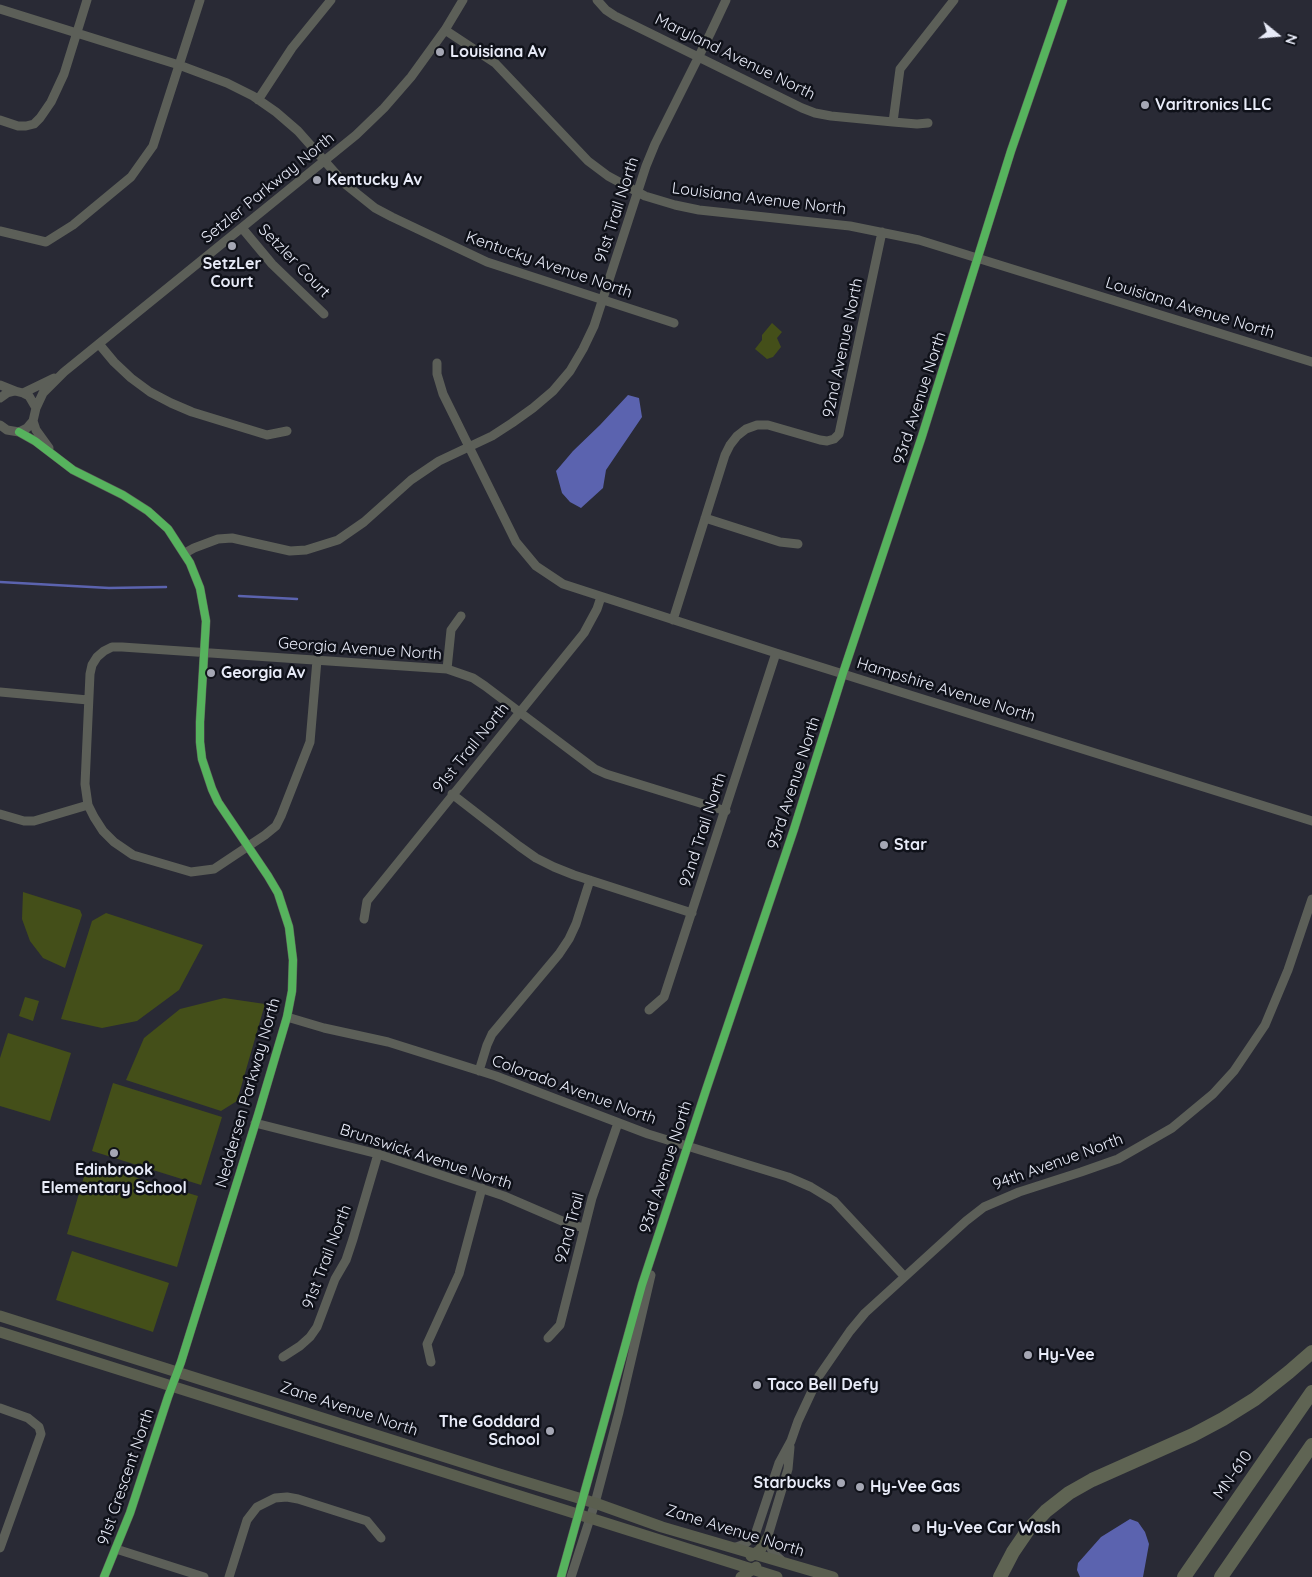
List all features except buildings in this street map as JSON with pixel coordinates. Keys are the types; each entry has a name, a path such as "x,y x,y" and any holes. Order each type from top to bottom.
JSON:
{"highway":[{"path":"1000,1577 1013,1552 1028,1530 1046,1511 1069,1493 1092,1480 1193,1435 1223,1419 1255,1399 1312,1352"},
{"name":"MN-610","path":"1184,1577 1312,1392"},
{"path":"1221,1577 1312,1446"}],"main road":[{"name":"Zane Avenue North","path":"0,1316 595,1503 662,1526 833,1577"},
{"name":"Zane Avenue North","path":"0,1332 737,1564 772,1577"},
{"path":"666,1542 696,1545 741,1558 756,1554 767,1539"},
{"path":"740,1577 751,1569 763,1566 811,1577"}],"street":[{"path":"0,120 18,126 26,126 34,124 40,118 60,84 87,0"},
{"path":"0,231 46,242 73,225 131,177 152,146 200,0"},
{"path":"258,100 297,41 331,0"},
{"name":"Setzler Parkway North","path":"33,421 36,408 43,393 64,372 326,161 384,108 411,77 445,30 463,0"},
{"name":"Maryland Avenue North","path":"597,0 615,16 815,113 893,122 928,123"},
{"name":"91st Trail North","path":"469,446 512,423 553,391 570,371 583,349 594,326 637,192 655,144 726,0"},
{"path":"893,122 900,69 954,0"},
{"name":"93rd Avenue North","path":"572,1577 584,1517 583,1500 640,1292 794,829 922,436 1012,151 1063,0"},
{"name":"Kentucky Avenue North","path":"0,9 179,65 227,83 258,100 298,131 345,184 375,208 392,218 487,262 674,323"},
{"name":"Louisiana Avenue North","path":"445,30 495,63 588,161 608,176 637,192 675,205 699,210 850,226 928,242 1312,362"},
{"name":"Setzler Court","path":"242,228 272,264 324,314"},
{"name":"92nd Avenue North","path":"673,620 725,455 730,444 737,436 757,425 768,425 827,441 839,434 882,232"},
{"path":"99,344 131,378 171,404 267,435 287,432"},
{"name":"Hampshire Avenue North","path":"437,363 437,374 443,394 508,528 516,542 536,566 563,584 776,653 1311,820"},
{"name":"Setzler Parkway North","path":"0,398 7,393 19,392 42,385 64,372"},
{"path":"0,385 29,396 36,408"},
{"path":"2,429 19,432 27,428 33,421"},
{"name":"Neddersen Parkway North","path":"33,421 36,430 53,455"},
{"name":"Neddersen Parkway North","path":"19,432 35,441 73,470 123,494 148,510 168,529 185,553 198,582 206,621 200,722 200,742 206,774 218,802 278,894 289,927 293,978 287,1017 178,1372 172,1386"},
{"path":"185,553 218,539 232,538 290,551 306,550 338,540 364,522 411,480 439,461 469,446"},
{"path":"705,518 780,542 798,544"},
{"name":"91st Trail North","path":"364,918 368,901 452,794 584,633 597,609 601,597"},
{"path":"447,669 451,630 460,616"},
{"name":"Georgia Avenue North","path":"88,700 92,665 97,657 112,647 447,669 473,678 583,761 606,774 726,811"},
{"name":"92nd Trail North","path":"649,1010 664,997 776,653"},
{"path":"0,692 88,700 85,772 88,805 103,831 124,850 144,859 180,870 202,872 214,869 276,826 305,756 312,727 317,660"},
{"path":"452,794 536,858 554,868 692,913"},
{"path":"0,814 24,821 34,821 88,805"},
{"path":"479,1070 492,1034 559,954 569,939 576,924 590,880"},
{"name":"94th Avenue North","path":"733,1548 745,1544 755,1535 779,1463 791,1442 807,1401 828,1362 865,1313 904,1276 984,1207 1019,1192 1118,1159 1172,1128 1213,1094 1234,1070 1265,1025 1288,970 1312,899"},
{"name":"Colorado Avenue North","path":"287,1017 324,1028 388,1042 479,1070 618,1123 811,1186 834,1201 904,1276"},
{"name":"Brunswick Avenue North","path":"255,1123 378,1154 482,1188 584,1228"},
{"name":"92nd Trail","path":"548,1338 560,1325 584,1228 618,1123"},
{"name":"91st Trail North","path":"283,1357 310,1337 317,1326 335,1279 346,1260 354,1239 378,1154"},
{"path":"431,1362 426,1344 459,1274 482,1188"},
{"name":"93rd Avenue North","path":"561,1577 584,1517 595,1503 650,1278 654,1250"},
{"name":"91st Crescent North","path":"104,1577 116,1549 172,1386"},
{"path":"0,1408 28,1418 39,1427 41,1434 0,1548"},
{"name":"94th Avenue North","path":"767,1539 788,1469 791,1442"},
{"path":"229,1577 247,1520 257,1507 275,1498 287,1497 298,1499 367,1521 381,1538"},
{"path":"767,1539 773,1553 784,1563"},
{"path":"116,1549 204,1577"},
{"path":"737,1564 740,1570 740,1577"}],"green space":[{"path":"772,323 782,332 777,338 781,347 773,357 767,359 755,349 762,340 762,335"},
{"path":"23,892 80,910 82,915 65,968 43,958 30,941 22,919"},
{"path":"106,913 203,945 179,990 137,1021 102,1028 61,1019 92,921"},
{"path":"25,997 39,1001 33,1021 19,1016"},
{"path":"224,998 265,1004 237,1101 221,1111 126,1080 144,1038 180,1009"},
{"path":"8,1033 71,1053 50,1121 0,1106 0,1058"},
{"path":"113,1083 222,1117 201,1185 92,1151"},
{"path":"88,1163 198,1196 177,1267 67,1234"},
{"path":"72,1251 169,1283 153,1332 56,1300"}],"water":[{"path":"628,395 639,398 642,417 606,470 603,488 581,508 570,502 562,493 556,471"},
{"path":"1130,1519 1138,1522 1145,1532 1149,1544 1143,1577 1080,1577 1077,1570 1078,1563 1101,1537"}],"waterway":[{"path":"0,582 109,588 166,587"},
{"path":"239,596 297,599"}],"cycle path":[{"path":"561,1577 642,1285 794,829 843,673 922,436 1011,151 1063,0"},
{"path":"19,432 35,441 73,470 123,495 148,511 168,529 190,563 200,588 206,621 200,722 202,759 218,802 278,893 289,927 293,960 292,991 287,1017 258,1115 181,1362 130,1513 104,1577"}],"place":[{"name":"Louisiana Av","path":"440,52"},
{"name":"Varitronics LLC","path":"1145,105"},
{"name":"Kentucky Av","path":"317,180"},
{"name":"SetzLer Court","path":"232,246"},
{"name":"Georgia Av","path":"211,673"},
{"name":"Star","path":"884,845"},
{"name":"Edinbrook Elementary School","path":"114,1153"},
{"name":"Hy-Vee","path":"1028,1355"},
{"name":"Taco Bell Defy","path":"757,1385"},
{"name":"The Goddard School","path":"550,1431"},
{"name":"Starbucks","path":"841,1483"},
{"name":"Hy-Vee Gas","path":"860,1487"},
{"name":"Hy-Vee Car Wash","path":"916,1528"}]}
